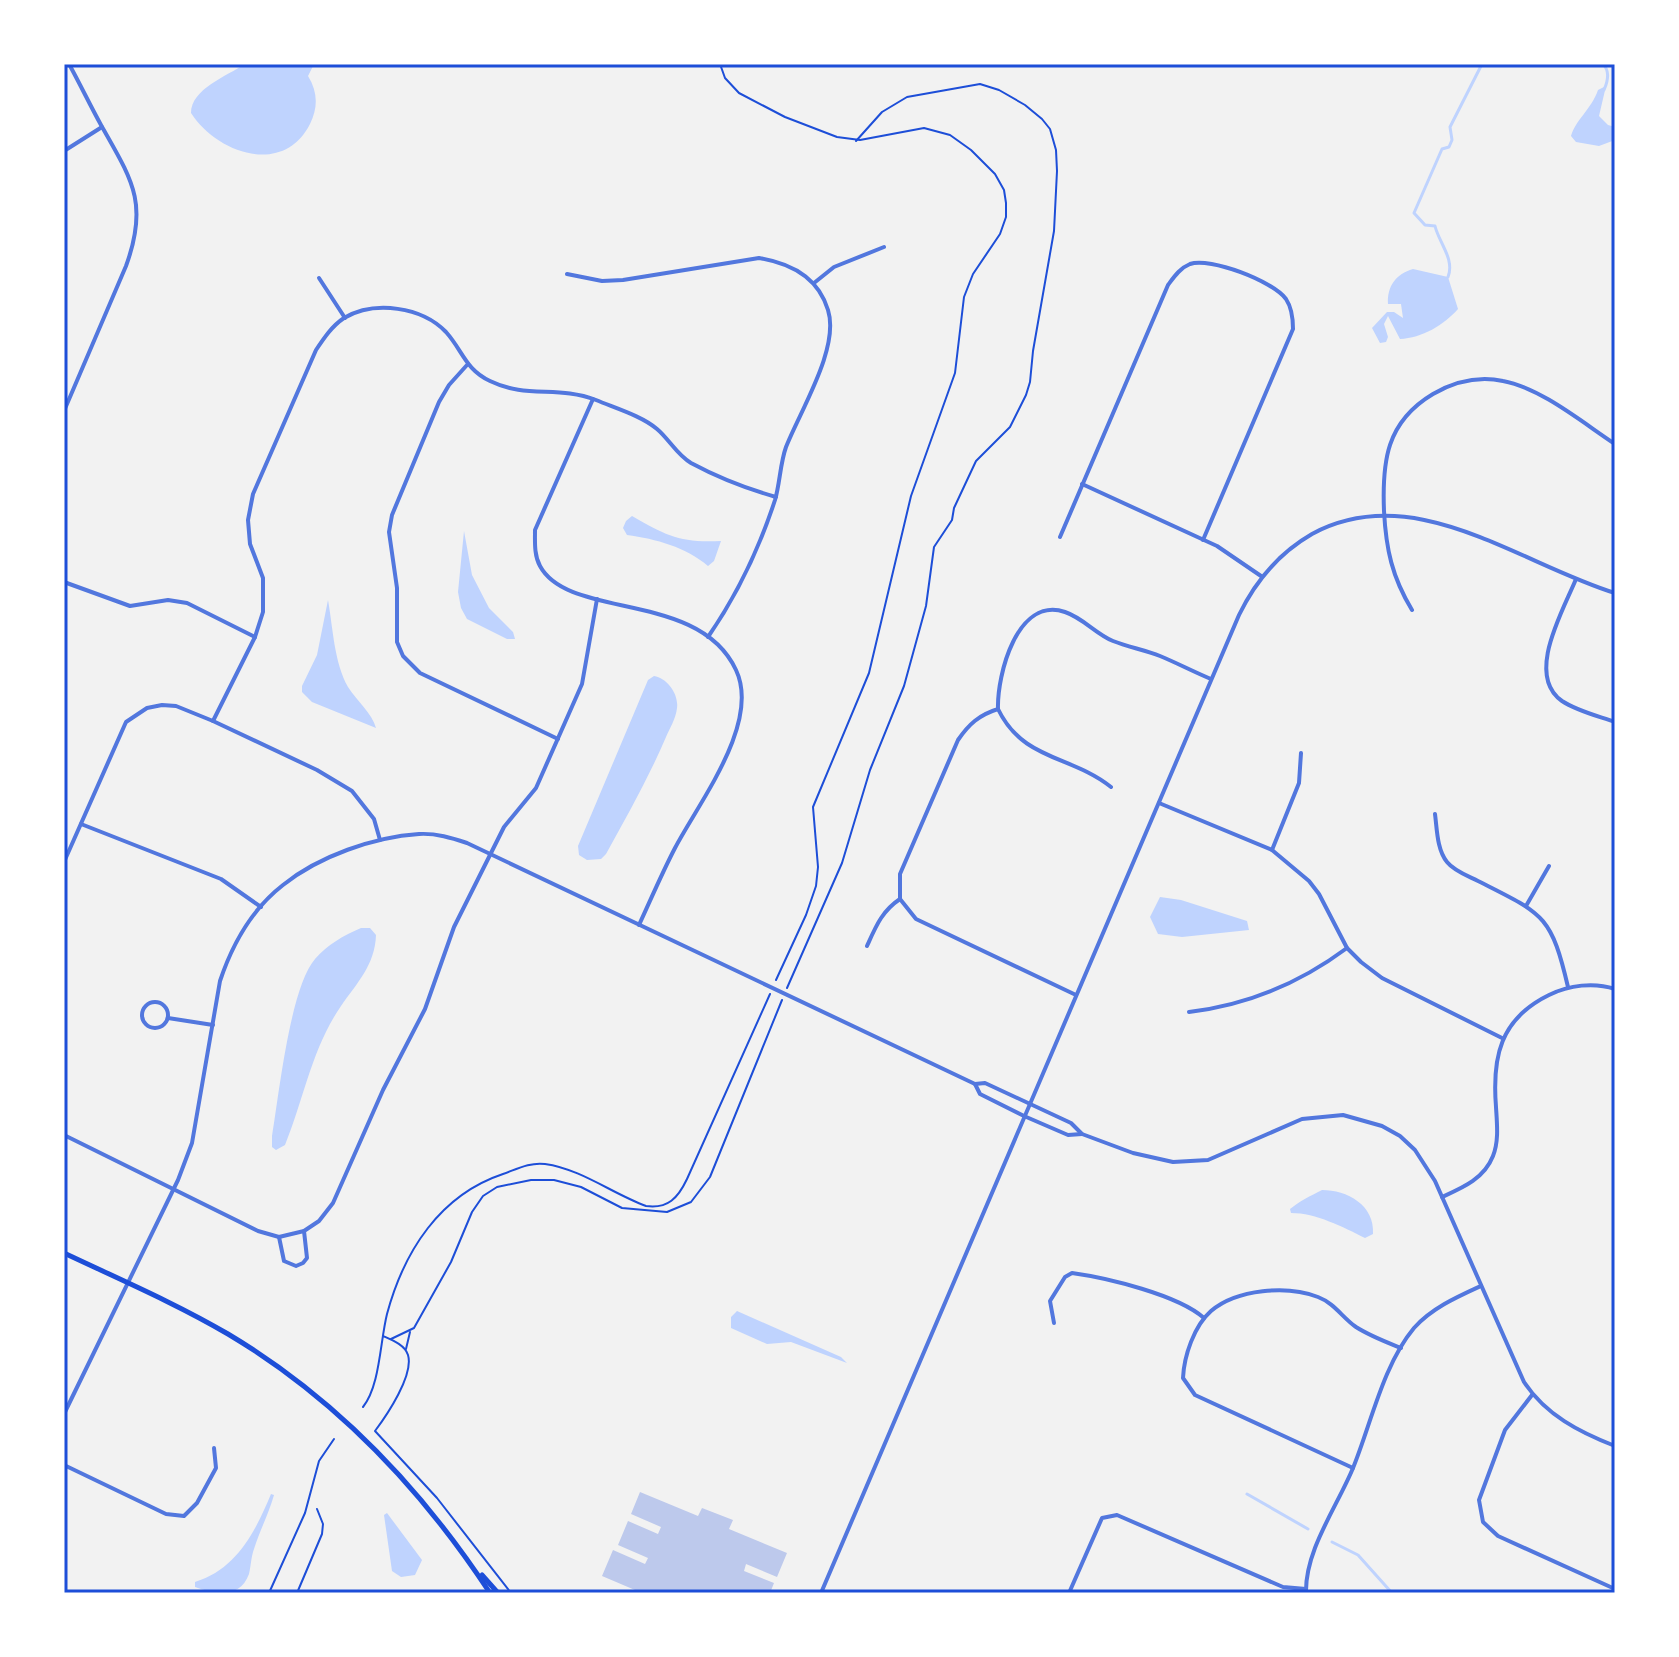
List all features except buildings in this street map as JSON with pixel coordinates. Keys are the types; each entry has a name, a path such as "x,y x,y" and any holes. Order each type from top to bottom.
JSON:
{"main road":[{"path":"64,1253 202,1320 242,1343 325,1405 391,1463 424,1500 490,1593"},
{"path":"475,1569 498,1593"}],"street":[{"path":"64,411 126,266 138,220 131,177 69,64"},
{"path":"64,151 102,127"},
{"path":"814,283 834,267 884,247"},
{"path":"567,274 602,281 623,280 759,258 796,269 814,283 829,311 830,333 825,356 784,453 776,497 737,593 708,637"},
{"path":"1060,537 1168,285 1177,272 1188,265 1205,261 1272,288 1286,300 1293,317 1293,329 1203,540"},
{"path":"319,278 345,318"},
{"path":"213,721 255,637 263,612 263,578 250,544 248,520 253,494 316,350 328,332 345,318 373,309 396,308 428,319 446,333 467,365 488,380 512,390 561,391 594,399 655,426 689,462 776,497"},
{"path":"467,365 439,402 392,515 389,532 395,565 397,642 403,656 420,673 558,739"},
{"path":"1412,610 1391,569 1385,538 1384,463 1398,427 1412,409 1454,384 1483,379 1518,385 1615,444"},
{"path":"594,399 540,515 535,530 538,564 548,577 560,585 597,599 688,623 724,652 736,670 741,689 741,711 735,734 639,925"},
{"path":"1082,484 1230,554 1261,577"},
{"path":"821,1593 1211,679 1261,577 1286,552 1320,530 1356,518 1408,516 1433,520 1615,593"},
{"path":"1576,579 1547,654 1546,678 1560,699 1615,722"},
{"path":"64,582 130,606 168,600 187,603 255,637"},
{"path":"64,1135 258,1231 279,1237 304,1231 319,1221 333,1203 383,1090 425,1009 454,927 490,853 504,827 536,788 558,739 582,684 597,599"},
{"path":"1111,787 1098,777 1028,746 1007,728 998,709 998,682 1018,632 1027,620 1036,614 1063,611 1113,641 1161,656 1211,679"},
{"path":"64,862 126,722 147,708 176,706 317,770 352,791 374,819 380,840"},
{"path":"998,709 983,714 968,726 958,740 900,874 900,899 916,919 1076,995"},
{"path":"1272,850 1299,783 1301,753"},
{"path":"1159,803 1272,850 1296,868 1319,894 1347,948 1382,978 1502,1038"},
{"path":"1435,814 1441,852 1450,865 1526,906 1545,923 1554,936 1568,987"},
{"path":"81,824 221,879 261,907"},
{"path":"64,1414 173,1190 192,1143 220,981 241,933 282,886 306,870 380,840 422,834 467,843 975,1084 985,1083 1071,1123 1082,1134"},
{"path":"1526,906 1549,866"},
{"path":"867,946 880,917 888,906 900,899"},
{"path":"1189,1012 1219,1008 1279,988 1320,968 1347,948"},
{"path":"1442,1197 1476,1180 1493,1157 1497,1129 1495,1065 1502,1038 1513,1023 1538,1000 1568,987 1590,985 1615,989"},
{"path":"157,1002 167,1009 168,1018 164,1025 156,1029 148,1026 142,1015 145,1007 157,1002"},
{"path":"168,1018 213,1025"},
{"path":"975,1084 980,1094 1068,1135 1082,1134 1133,1153 1173,1162 1191,1163 1225,1154 1302,1119 1343,1115 1382,1126 1400,1136 1427,1166 1532,1395 1563,1421 1615,1446"},
{"path":"279,1237 284,1261 296,1266 307,1258 304,1231"},
{"path":"1054,1323 1050,1301 1065,1277 1072,1273 1168,1297 1194,1309 1204,1318"},
{"path":"1069,1593 1102,1518 1117,1515 1283,1587 1306,1591 1308,1567 1353,1468 1374,1408 1401,1348 1424,1318 1481,1286"},
{"path":"1353,1468 1195,1395 1183,1378 1183,1366 1204,1318 1222,1304 1249,1295 1283,1291 1307,1294 1332,1305 1354,1326 1401,1348"},
{"path":"1532,1395 1505,1430 1479,1500 1483,1522 1498,1536 1615,1589"},
{"path":"64,1465 166,1514 184,1516 197,1503 216,1468 214,1448"}],"path":[{"path":"720,64 725,78 739,93 793,121 837,137 856,141 924,128 950,135 971,150 999,179 1006,196 1006,217 1000,234 973,274 966,292 955,373 911,496 872,664 813,807 812,824 818,867 815,892 774,983"},
{"path":"787,989 842,863 870,770 904,686 926,606 934,547 952,520 956,502 976,461 1010,427 1026,395 1054,231 1057,171 1056,150 1050,129 1025,105 999,90 980,84 907,97 882,112 856,141"},
{"path":"363,1407 373,1391 382,1336 398,1282 420,1239 447,1206 477,1184 541,1164 572,1173 646,1206 659,1207 674,1200 687,1179 769,994"},
{"path":"406,1351 411,1331 451,1262 472,1212 483,1196 497,1187 531,1180 554,1180 581,1187 622,1208 643,1212 671,1212 691,1202 710,1177 782,1000"},
{"path":"391,1339 411,1331"},
{"path":"382,1336 406,1351 409,1359 403,1382 390,1410 375,1431 437,1498 511,1593"},
{"path":"269,1593 305,1513 319,1461 334,1439"},
{"path":"297,1593 322,1534 323,1524 317,1509"}],"water":[{"path":"245,64 314,64 308,76 315,94 313,118 298,140 284,150 267,154 233,148 202,127 191,113 203,90"},
{"path":"1606,86 1599,116 1615,127 1615,140 1599,146 1576,142 1571,136 1573,130 1598,90"},
{"path":"1413,269 1448,277 1458,309 1432,330 1400,339 1388,316 1384,324 1388,337 1386,342 1380,343 1372,328 1387,312 1394,312 1403,318 1401,304 1388,304 1389,292 1397,278"},
{"path":"632,516 674,537 721,541 714,561 708,566 670,545 627,535 623,528"},
{"path":"464,531 472,575 489,608 513,632 515,639 507,639 467,619 461,608 458,592"},
{"path":"328,600 343,677 376,728 312,702 302,692 317,655"},
{"path":"654,676 668,683 674,692 677,703 674,719 645,782 606,854 601,859 587,860 579,855 578,846 648,680"},
{"path":"1160,897 1181,900 1247,921 1249,930 1182,937 1158,934 1150,917"},
{"path":"361,928 370,928 376,935 372,956 331,1022 285,1145 276,1150 272,1147 272,1136 282,1070 292,1017 306,973 325,949"},
{"path":"1322,1190 1341,1193 1358,1201 1369,1215 1373,1234 1365,1238 1320,1218 1291,1213 1290,1209 1294,1206"},
{"path":"737,1311 841,1357 847,1363 791,1342 767,1344 731,1328 731,1317"},
{"path":"271,1494 274,1495 245,1582 240,1588 226,1592 195,1587 195,1582 222,1568 243,1547"},
{"path":"387,1513 422,1560 415,1575 401,1577 392,1571 384,1515"}],"waterway":[{"path":"1448,277 1448,257 1435,226 1425,225 1414,213 1442,149 1449,147 1452,140 1450,127 1482,64"},
{"path":"1603,64 1608,76 1604,90"},
{"path":"1247,1494 1308,1529"},
{"path":"1332,1542 1358,1555 1392,1593"}]}
